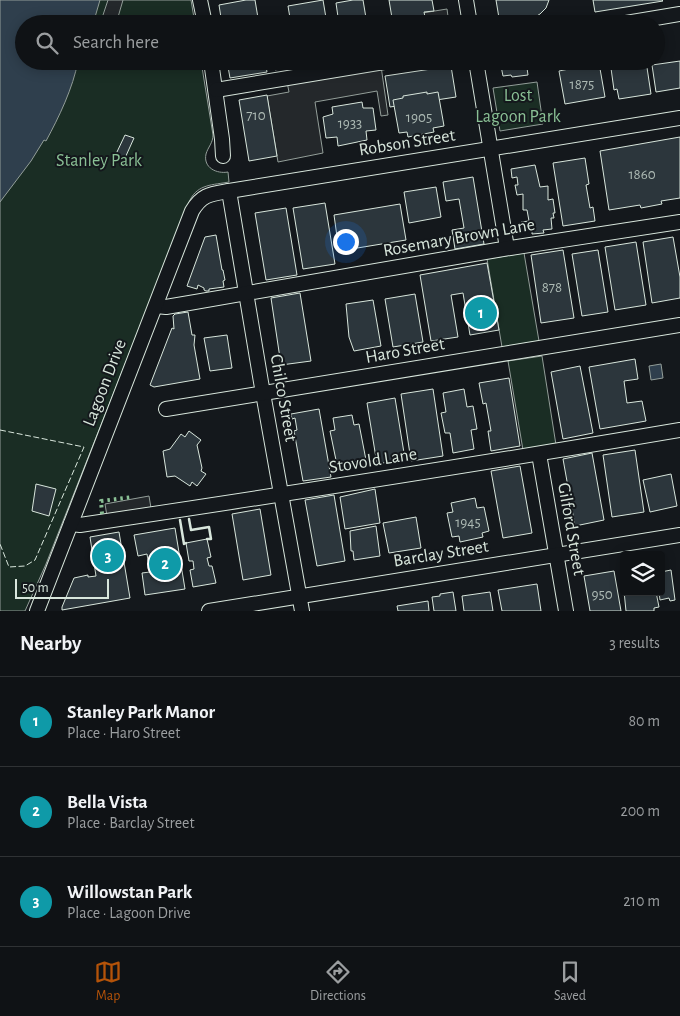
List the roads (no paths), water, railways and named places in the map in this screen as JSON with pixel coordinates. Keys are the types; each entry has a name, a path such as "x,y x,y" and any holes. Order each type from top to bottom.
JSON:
{"street":[{"path":"200,0 203,15"},
{"path":"466,0 468,15"},
{"path":"665,16 680,14"},
{"path":"213,70 223,156"},
{"path":"216,90 336,70"},
{"path":"478,70 507,248"},
{"name":"Robson Street","path":"229,191 680,118"},
{"name":"Chilco Street","path":"229,191 302,611"},
{"name":"Lagoon Drive","path":"37,611 192,211 196,203 204,196 229,191"},
{"name":"Rosemary Brown Lane","path":"156,306 166,307 507,248 680,222"},
{"name":"Haro Street","path":"166,409 680,325"},
{"name":"Stovold Lane","path":"71,524 80,525 282,495 680,430"},
{"name":"Gilford Street","path":"540,454 566,611"},
{"name":"Barclay Street","path":"209,611 680,535"}],"water":[{"path":"0,0 100,0 96,15 15,15 15,70 76,70 65,102 46,141 44,140 31,161 0,202"},
{"path":"661,364 663,378 651,380 649,366"}],"place":[{"name":"Stanley Park Manor","path":"481,313"},
{"name":"Willowstan Park","path":"108,556"},
{"name":"Bella Vista","path":"165,564"}],"park label":[{"name":"Lost Lagoon Park","path":"518,106"},
{"name":"Stanley Park","path":"99,161"}]}
